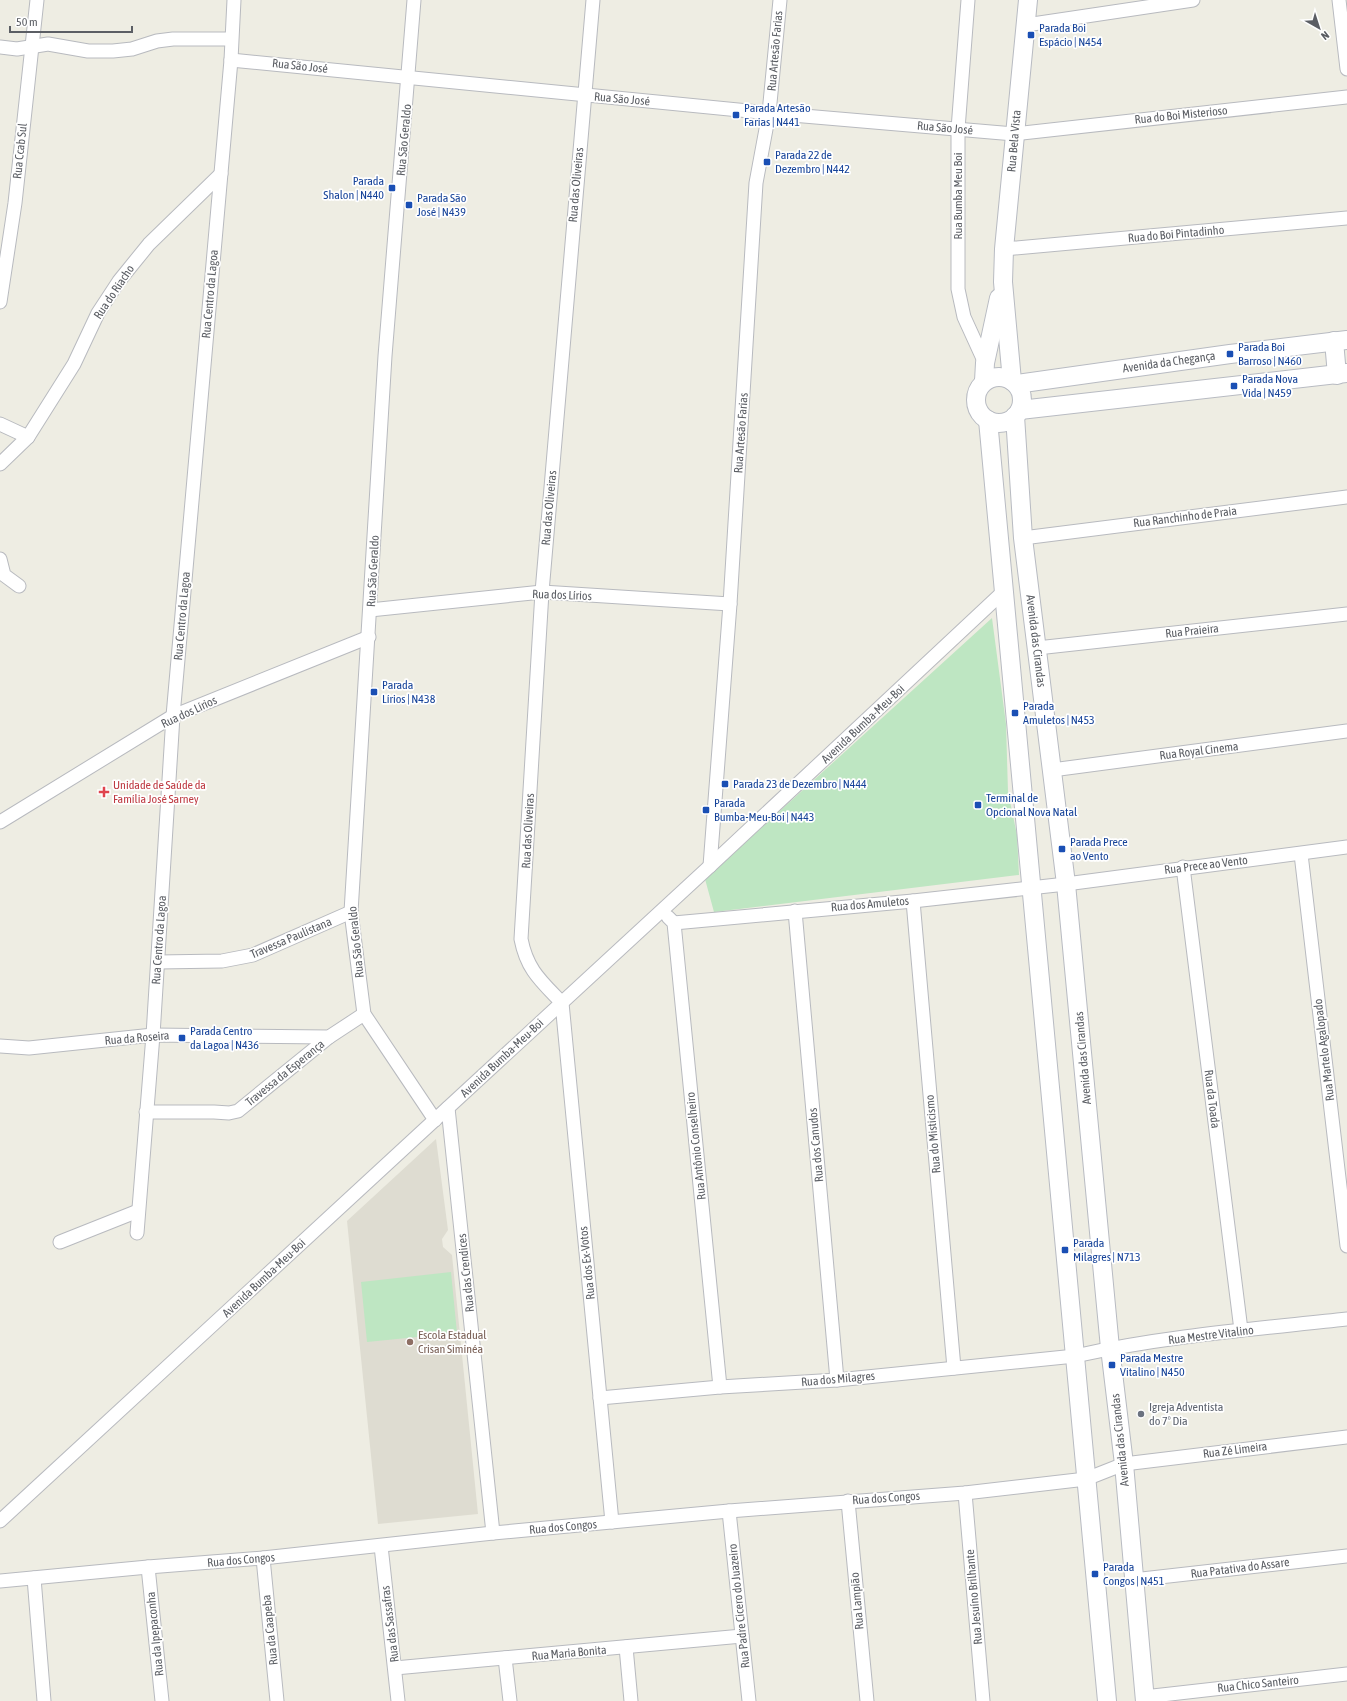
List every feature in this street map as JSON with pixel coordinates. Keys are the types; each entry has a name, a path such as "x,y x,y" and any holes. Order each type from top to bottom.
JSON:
{"street":[{"name":"Rua Ccab Sul","path":"0,302 14,203 37,0"},
{"name":"Rua Centro da Lagoa","path":"137,1233 146,1112 154,1035 173,716 231,60 234,0"},
{"name":"Rua São Geraldo","path":"414,0 409,77 385,356 351,912 364,1014 435,1120"},
{"name":"Rua das Oliveiras","path":"562,1003 530,969 524,956 521,939 542,592 593,0"},
{"name":"Rua Artesão Farias","path":"710,866 730,604 756,183 769,113 780,0"},
{"name":"Rua Bumba Meu Boi","path":"968,0 958,129 958,289 964,318 985,363"},
{"name":"Rua Bela Vista","path":"1003,282 1004,249 1014,134 1028,0"},
{"path":"1026,25 1193,0"},
{"path":"1339,0 1347,69"},
{"path":"0,47 17,49 32,45 48,44 88,51 113,51 132,49 156,41 173,39 231,39"},
{"name":"Rua São José","path":"231,60 769,113 1014,134"},
{"name":"Rua do Boi Misterioso","path":"1014,134 1347,97"},
{"name":"Rua do Riacho","path":"0,464 28,436 74,364 98,313 119,282 149,244 221,174"},
{"name":"Rua do Boi Pintadinho","path":"1004,249 1347,218"},
{"path":"984,381 997,376 1006,377 1014,382 1020,389 1022,398 1017,413 1009,421 1000,423 988,420 978,410 975,401 977,392 984,381 985,363 1003,282"},
{"path":"1003,282 1014,382"},
{"path":"1017,413 1342,374 1340,341"},
{"name":"Avenida da Chegança","path":"1014,382 1340,341"},
{"name":"Avenida das Cirandas","path":"1017,413 1023,538 1038,648 1066,884 1110,1348 1124,1464 1144,1699"},
{"path":"988,420 1002,593 1032,887 1107,1701"},
{"path":"0,424 28,436"},
{"name":"Rua Ranchinho de Praia","path":"1023,538 1347,497"},
{"path":"0,559 4,575 19,586"},
{"name":"Rua dos Lírios","path":"370,610 542,592 730,604"},
{"name":"Avenida Bumba-Meu-Boi","path":"0,1521 710,866 1002,593"},
{"name":"Rua Praieira","path":"1038,648 1347,614"},
{"name":"Rua dos Lírios","path":"0,822 173,716 369,637"},
{"name":"Rua Royal Cinema","path":"1052,770 1347,732"},
{"name":"Rua Prece ao Vento","path":"1066,884 1183,867 1301,854 1347,847"},
{"name":"Rua Martelo Agalopado","path":"1301,854 1347,1246"},
{"name":"Rua da Toada","path":"1183,867 1241,1330"},
{"name":"Rua dos Amuletos","path":"674,923 912,901 1066,884"},
{"name":"Rua do Misticismo","path":"912,901 954,1368"},
{"path":"661,910 674,923"},
{"name":"Rua dos Canudos","path":"795,911 837,1380"},
{"name":"Travessa Paulistana","path":"158,962 222,961 253,955 351,912"},
{"name":"Rua Antônio Conselheiro","path":"674,923 720,1387"},
{"name":"Rua dos Ex-Votos","path":"562,1003 612,1522"},
{"path":"329,1037 364,1014"},
{"name":"Rua da Roseira","path":"0,1046 29,1048 154,1035 329,1037"},
{"name":"Travessa da Esperança","path":"146,1112 238,1112 329,1037"},
{"name":"Rua das Crendices","path":"448,1108 493,1533"},
{"path":"60,1242 138,1211"},
{"name":"Rua Mestre Vitalino","path":"1075,1356 1110,1348 1241,1330 1347,1319"},
{"name":"Rua dos Milagres","path":"600,1398 720,1387 837,1380 1075,1356"},
{"name":"Rua Zé Limeira","path":"1124,1464 1347,1436"},
{"name":"Rua dos Congos","path":"0,1581 263,1558 493,1533 729,1511 965,1493 1086,1479 1124,1464"},
{"name":"Rua Jesuíno Brilhante","path":"965,1493 983,1701"},
{"name":"Rua Lampião","path":"848,1501 867,1701"},
{"name":"Rua Padre Cicero do Juazeiro","path":"729,1511 749,1701"},
{"name":"Rua das Sassafras","path":"381,1546 398,1701"},
{"name":"Rua Patativa do Assare","path":"1133,1580 1347,1556"},
{"name":"Rua da Caapeba","path":"263,1558 277,1701"},
{"name":"Rua da Ipepaconha","path":"148,1567 162,1701"},
{"path":"34,1578 44,1701"},
{"name":"Rua Maria Bonita","path":"395,1668 742,1636"},
{"path":"626,1647 631,1701"},
{"path":"505,1658 510,1701"},
{"name":"Rua Chico Santeiro","path":"1144,1699 1347,1674"}],"shaded area":[{"name":"Escola Estadual Crisan Siminéa","path":"436,1139 448,1230 442,1239 443,1247 452,1255 478,1514 378,1524 347,1221"}],"green space":[{"path":"992,618 1006,724 1008,792 1017,835 1019,875 714,912 705,879"},
{"path":"451,1272 457,1333 367,1342 361,1282"}],"place":[{"name":"Parada Boi Espácio | N454","path":"1031,35"},
{"name":"Parada Artesão Farias | N441","path":"736,115"},
{"name":"Parada 22 de Dezembro | N442","path":"767,162"},
{"name":"Parada Shalon | N440","path":"392,188"},
{"name":"Parada São José | N439","path":"409,205"},
{"name":"Parada Boi Barroso | N460","path":"1230,354"},
{"name":"Parada Nova Vida | N459","path":"1234,386"},
{"name":"Parada Lírios | N438","path":"374,692"},
{"name":"Parada Amuletos | N453","path":"1015,713"},
{"name":"Parada 23 de Dezembro | N444","path":"725,784"},
{"name":"Unidade de Saúde da Família José Sarney","path":"104,792"},
{"name":"Terminal de Opcional Nova Natal","path":"978,805"},
{"name":"Parada Bumba-Meu-Boi | N443","path":"706,810"},
{"name":"Parada Prece ao Vento","path":"1062,849"},
{"name":"Parada Centro da Lagoa | N436","path":"182,1038"},
{"name":"Parada Milagres | N713","path":"1065,1250"},
{"name":"Escola Estadual Crisan Siminéa","path":"410,1342"},
{"name":"Parada Mestre Vitalino | N450","path":"1112,1365"},
{"name":"Igreja Adventista do 7º Dia","path":"1141,1414"},
{"name":"Parada Congos | N451","path":"1095,1574"}]}
